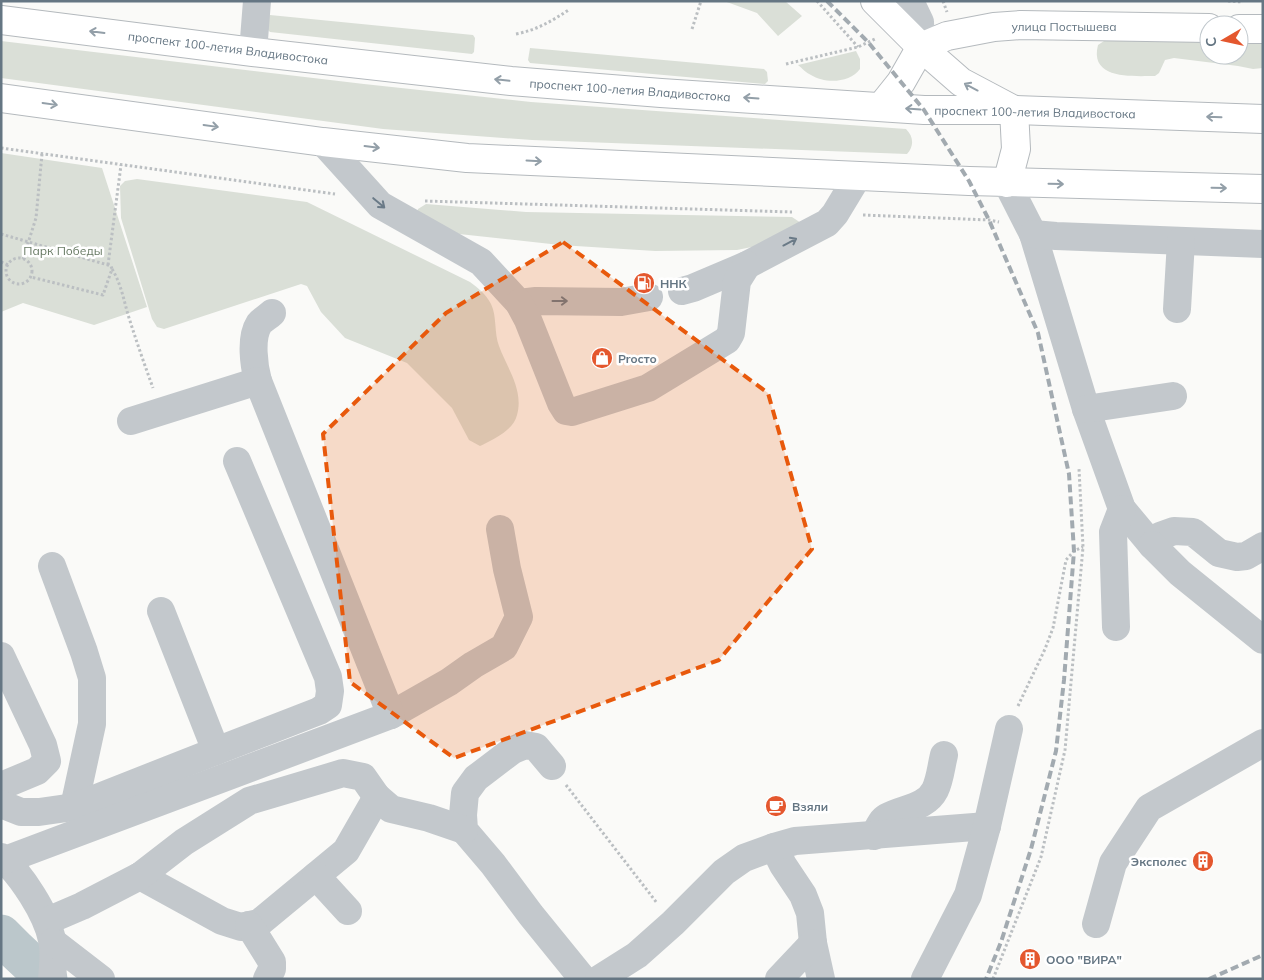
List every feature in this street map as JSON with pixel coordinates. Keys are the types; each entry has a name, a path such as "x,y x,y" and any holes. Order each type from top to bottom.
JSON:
{"main road":[{"path":"875,1 961,82 1014,110 1016,149 1007,183"},
{"name":"проспект 100-летия Владивостока","path":"1,20 253,52 511,81 924,110 1014,110 1263,119"},
{"name":"улица Постышева","path":"921,46 948,36 994,27 1021,25 1199,28"},
{"path":"1249,29 1263,29"},
{"path":"880,107 901,82 921,46"},
{"path":"1,98 323,142 467,158 1007,183 1263,189"}],"street":[{"path":"253,52 257,1"},
{"path":"910,1 920,22 921,46"},
{"path":"323,142 373,199 394,215 481,262 519,303 566,411 572,412 648,388 727,340 731,333 737,281 747,265"},
{"path":"682,291 747,265 828,223 858,176"},
{"path":"1007,183 1033,234 1086,409 1122,509 1152,545 1180,573 1258,626"},
{"path":"1033,234 1263,244"},
{"path":"1178,309 1181,241"},
{"path":"519,303 536,301 620,302 649,297"},
{"path":"272,313 259,325 254,339 258,381 390,715"},
{"path":"131,421 258,381"},
{"path":"1086,409 1173,396"},
{"path":"1,804 21,812 39,812 74,807 319,711 328,704 330,691 328,677 237,460"},
{"path":"1116,627 1114,532 1122,509"},
{"path":"101,979 50,931 18,875 3,859 390,715 504,648 518,617 500,529"},
{"path":"1152,545 1160,536 1174,531 1193,532 1219,553 1237,557 1246,556 1263,546"},
{"path":"52,566 92,678 92,724 74,807"},
{"path":"161,612 216,751"},
{"path":"1,656 43,745 47,761 37,771 1,786"},
{"path":"926,979 968,895 987,826 1009,730"},
{"path":"1096,924 1113,863 1149,808 1263,744"},
{"path":"464,830 465,793 476,778 513,750 525,745 536,747 552,766"},
{"path":"874,836 887,817 922,803 931,796 939,779 944,755"},
{"path":"50,931 82,906 140,876 184,842 249,801 343,773 363,777 377,797 391,809 429,818 464,830 583,979"},
{"path":"140,876 222,921 241,927 259,923 346,851 377,797"},
{"path":"599,979 637,955 673,923 724,872 744,858 795,841 987,826"},
{"path":"774,847 783,865 803,895 810,913 813,943 821,979"},
{"path":"316,876 348,911"},
{"path":"249,925 272,962 272,969 268,979"},
{"path":"50,931 52,979"},
{"path":"779,979 813,943"}],"path":[{"path":"692,29 701,1"},
{"path":"817,1 858,47"},
{"path":"516,34 532,31 551,22 570,8"},
{"path":"786,64 858,47 901,27"},
{"path":"1,148 373,199"},
{"path":"23,259 36,218 42,154"},
{"path":"108,265 121,165"},
{"path":"421,201 796,213"},
{"path":"835,214 988,220 1004,223"},
{"path":"1,234 111,266 120,281 131,324 161,412"},
{"path":"17,259 23,259 31,266 31,277 27,282 16,284 7,276 6,270 8,265 17,259"},
{"path":"1,262 8,265"},
{"path":"31,277 104,295 112,269"},
{"path":"993,979 1040,857 1065,750 1083,547 1081,482 1078,464"},
{"path":"1009,730 1015,711 1045,650 1053,628 1066,560 1074,551 1083,547"},
{"path":"552,766 673,923"}],"highlighted area":[{"path":"563,242 768,393 812,549 719,660 454,758 350,682 323,434 446,313"}],"green space":[{"path":"724,1 785,1 802,16 778,36 757,13"},
{"path":"268,16 473,35 475,38 474,52 472,54 270,32 268,30"},
{"path":"1107,39 1199,42 1199,61 1174,58 1165,60 1159,73 1155,76 1115,74 1100,65 1097,56 1098,45"},
{"path":"1,41 531,102 906,129 911,135 912,145 907,154 532,140 383,129 1,78"},
{"path":"1249,43 1263,44 1263,68 1253,69 1230,65 1249,65"},
{"path":"530,48 764,69 767,72 768,81 765,84 530,63 528,60"},
{"path":"856,51 860,59 860,69 856,74 837,81 817,78 807,73 798,65"},
{"name":"Парк Победы","path":"1,153 102,168 147,307 94,325 23,303 1,312"},
{"path":"137,179 307,202 470,282 489,300 495,319 497,341 514,379 519,406 512,425 502,434 480,446 469,440 452,408 407,363 345,338 321,312 307,286 301,284 164,329 157,327 152,319 121,218 120,186 125,181"},
{"path":"426,204 526,212 792,217 801,223 786,240 737,250 655,251 560,245 459,234 416,216 418,209"}],"waterway":[{"path":"1,935 47,979"}],"railway":[{"path":"827,1 868,42 924,110 969,181 989,220 1038,333 1069,474 1074,551 1064,680 1056,751 1031,849 1001,942 986,979"},
{"path":"1209,979 1263,955"}],"place":[{"name":"ННК","path":"644,283"},
{"name":"Proсто","path":"602,358"},
{"name":"Взяли","path":"776,806"},
{"name":"Эксполес","path":"1203,861"},
{"name":"ООО \"ВИРА\"","path":"1030,959"}]}
